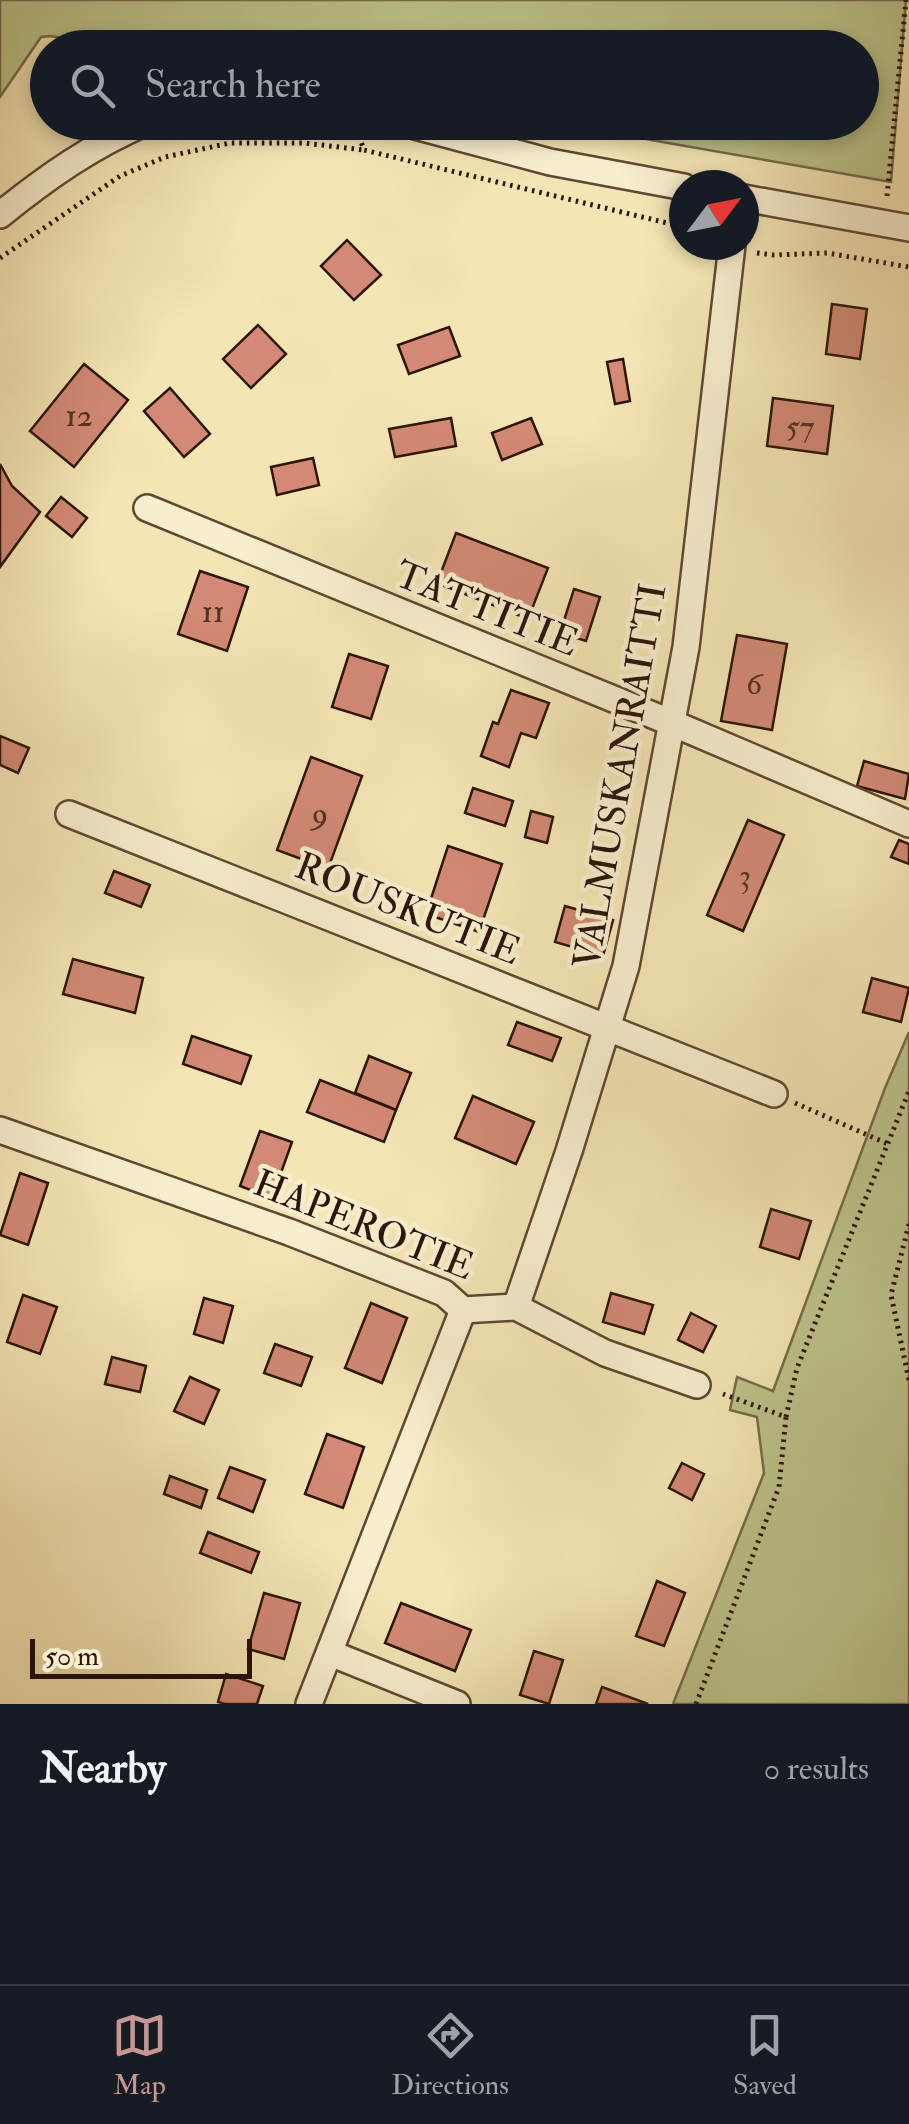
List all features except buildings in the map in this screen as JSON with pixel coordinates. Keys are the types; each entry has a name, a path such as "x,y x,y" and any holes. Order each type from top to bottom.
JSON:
{"street":[{"path":"0,215 50,175 110,140"},
{"path":"468,140 550,162 669,184"},
{"path":"759,201 896,226"},
{"name":"VALMUSKANRAITTI","path":"516,1306 626,966 686,647 731,260"},
{"name":"TATTITIE","path":"147,508 909,824"},
{"name":"ROUSKUTIE","path":"69,814 774,1094"},
{"name":"HAPEROTIE","path":"0,1130 289,1232 444,1293 463,1310 516,1306 606,1353 696,1385"},
{"path":"309,1704 463,1310"},
{"path":"330,1653 456,1704"}],"path":[{"path":"896,226 906,0"},
{"path":"360,140 364,150"},
{"path":"0,258 120,176 166,157 230,143 304,143 364,150 669,223"},
{"path":"759,252 827,253 909,267"},
{"path":"696,1704 779,1487 786,1416 797,1368 909,1091"},
{"path":"774,1094 888,1144"},
{"path":"909,1224 891,1295 909,1380"},
{"path":"696,1385 786,1416"}],"green space":[{"path":"0,0 906,0 891,182 651,140 879,140 879,30 30,30 30,53 0,97"},
{"path":"909,1032 909,1704 673,1704 764,1473 757,1417 730,1410 737,1377 773,1391"}]}
